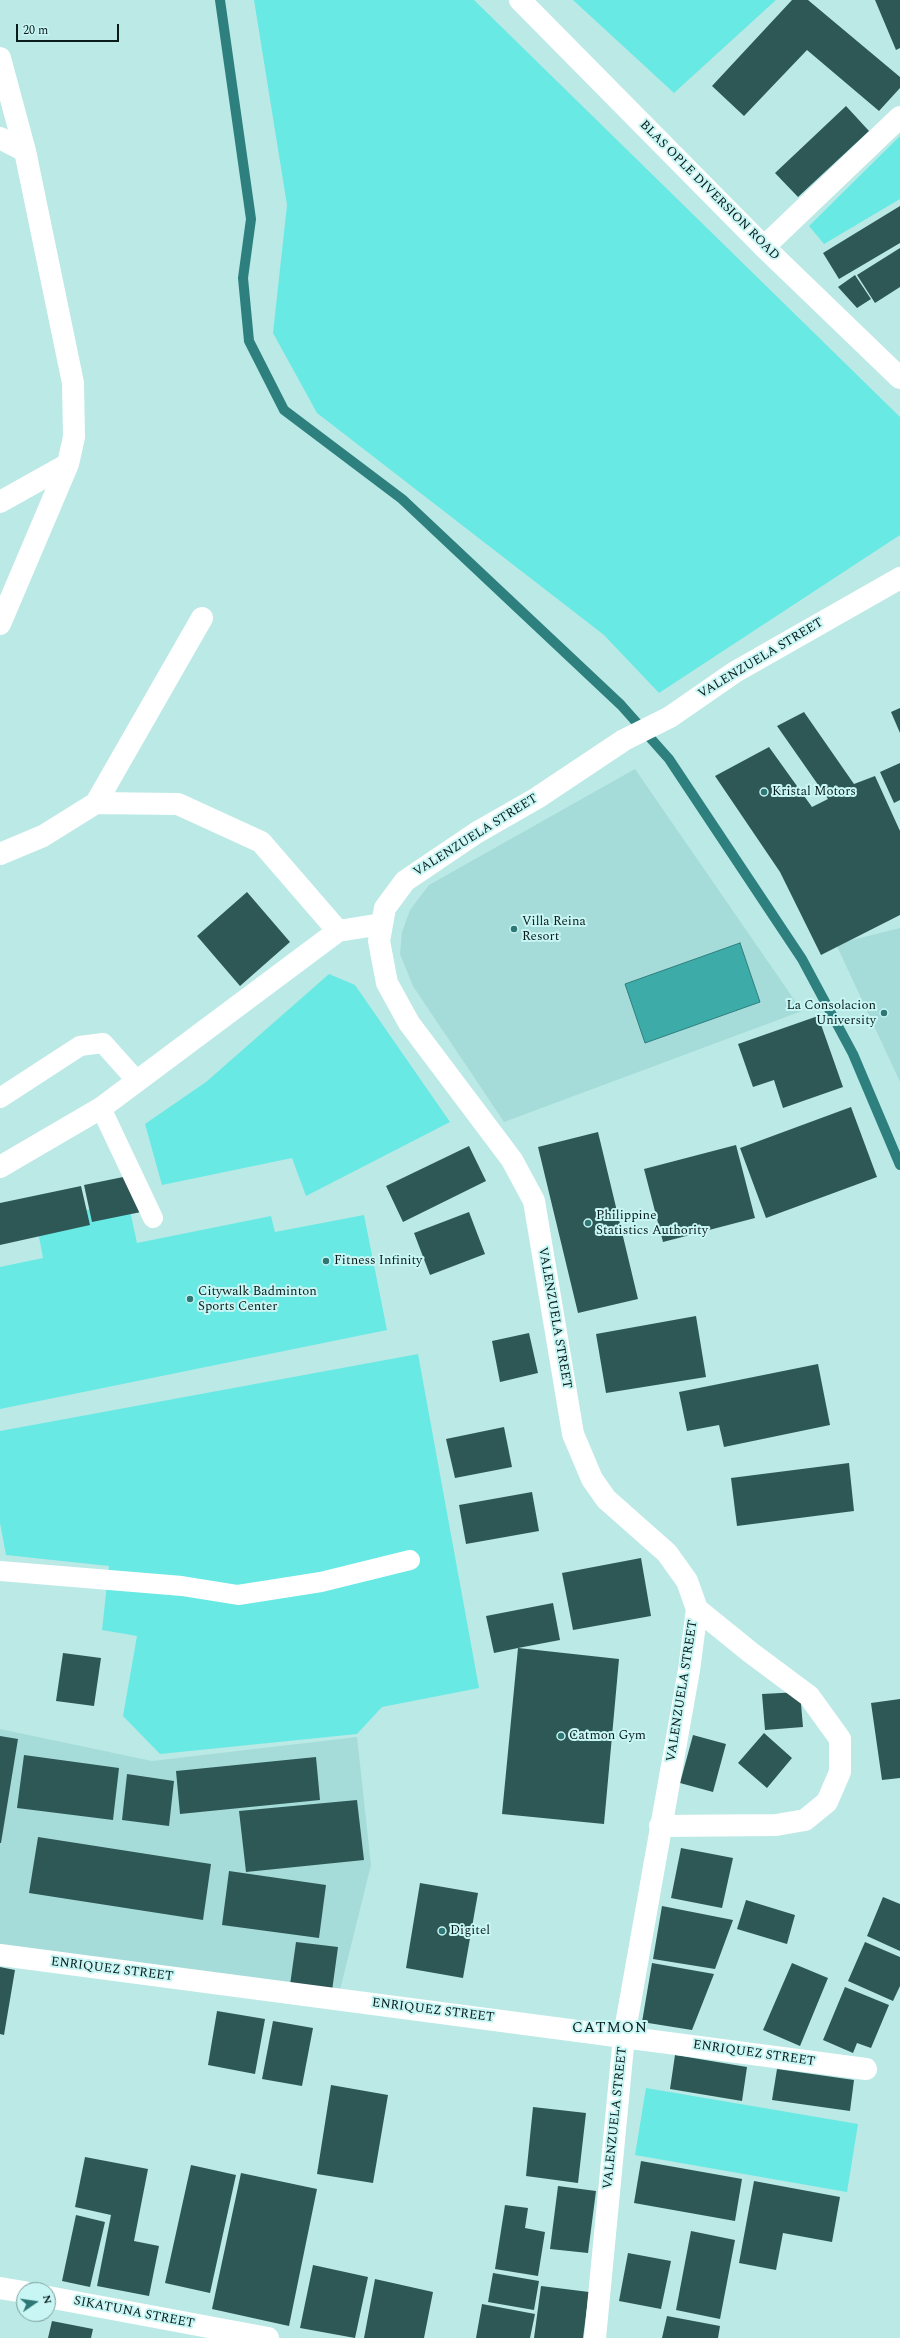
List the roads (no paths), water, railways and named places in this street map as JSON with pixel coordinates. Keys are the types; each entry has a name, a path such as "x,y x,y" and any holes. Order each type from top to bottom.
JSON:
{"street":[{"name":"BLAS OPLE DIVERSION ROAD","path":"520,0 764,247 900,378"},
{"path":"0,58 25,151 73,383 74,437 68,464 0,624"},
{"path":"764,247 900,117"},
{"path":"0,138 25,151"},
{"path":"0,502 68,464"},
{"name":"VALENZUELA STREET","path":"595,2338 624,2036 688,1670 697,1609 687,1582 667,1553 606,1499 592,1479 573,1434 534,1201 512,1160 409,1023 387,983 380,941 382,924 385,908 405,881 476,833 537,798 624,740 670,717 735,672 900,578"},
{"path":"0,854 43,836 96,803 202,618"},
{"path":"96,803 178,804 261,842 338,931"},
{"path":"0,1167 102,1108 338,931 382,924"},
{"path":"660,1826 776,1825 805,1820 827,1802 840,1772 840,1739 810,1696 750,1652 697,1609"},
{"name":"ENRIQUEZ STREET","path":"0,1955 866,2069"},
{"path":"0,2288 16,2291"},
{"name":"SIKATUNA STREET","path":"56,2298 268,2338"}],"lane":[{"path":"0,1098 80,1046 103,1043 137,1081"},
{"path":"102,1108 153,1218"},
{"path":"0,1571 182,1586 238,1595 321,1582 410,1560"}],"waterway":[{"path":"220,0 251,219 243,278 249,341 284,410 402,499 621,705 669,759 802,959 853,1054 900,1165"}],"place":[{"name":"Kristal Motors","path":"764,792"},
{"name":"Villa Reina Resort","path":"514,929"},
{"name":"La Consolacion University","path":"884,1013"},
{"name":"Philippine Statistics Authority","path":"588,1223"},
{"name":"Fitness Infinity","path":"326,1261"},
{"name":"Citywalk Badminton Sports Center","path":"190,1299"},
{"name":"Catmon Gym","path":"561,1736"},
{"name":"Digitel","path":"442,1931"}],"district":[{"name":"CATMON","path":"610,2029"}]}
